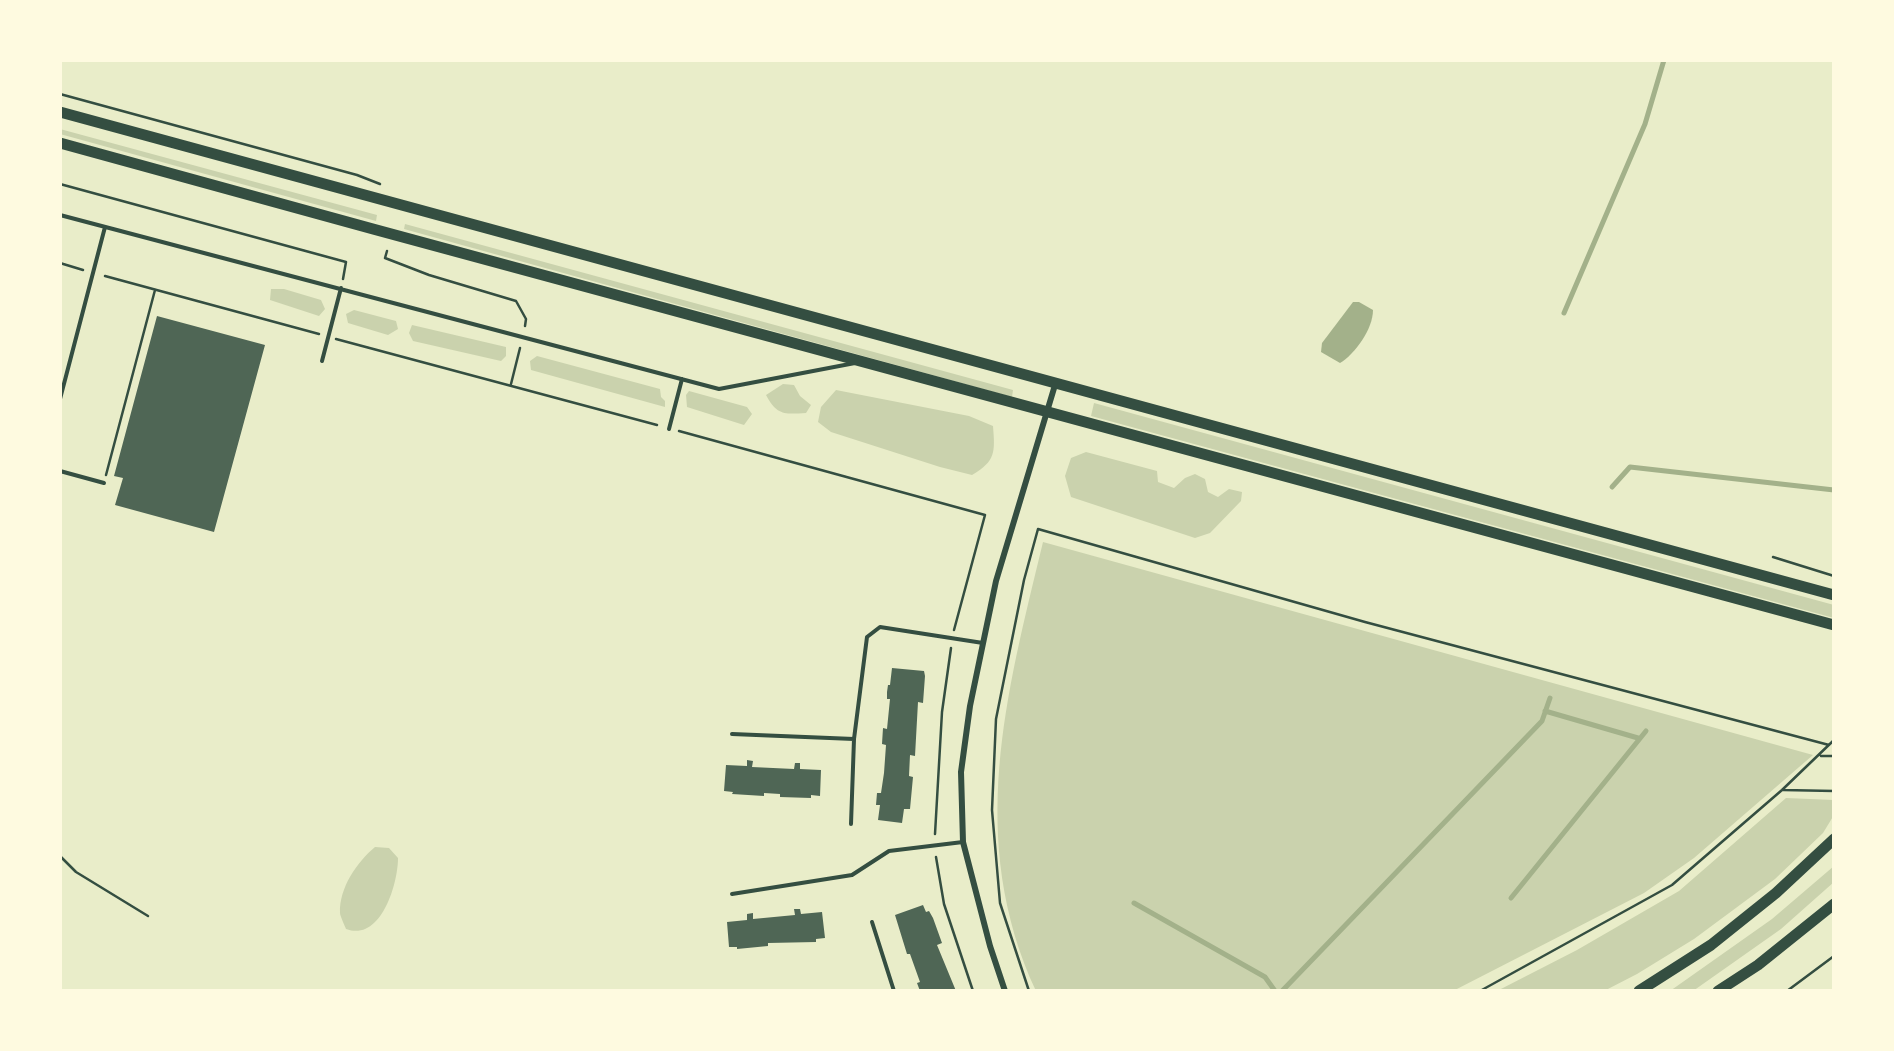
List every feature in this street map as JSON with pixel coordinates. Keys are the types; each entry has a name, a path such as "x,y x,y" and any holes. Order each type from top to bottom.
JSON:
{"main road":[{"path":"60,112 1834,595"},
{"path":"60,142 1834,625"},
{"path":"1639,991 1712,945 1834,839"},
{"path":"1718,991 1758,965 1834,904"}],"street":[{"path":"1005,991 963,842 962,772 970,706 996,581 1056,384"}],"lane":[{"path":"60,215 718,389 863,362"},
{"path":"60,399 105,227"},
{"path":"322,362 341,288"},
{"path":"669,428 682,379"},
{"path":"60,472 104,483"},
{"path":"851,824 854,739 867,637 880,627 983,643"},
{"path":"732,734 854,739"},
{"path":"732,894 852,874 890,850 963,842"},
{"path":"872,922 894,991"},
{"path":"1740,977 1740,991"}],"path":[{"path":"60,94 386,186"},
{"path":"60,184 346,262 341,288"},
{"path":"387,251 384,258 399,264 516,301 526,320 510,385"},
{"path":"60,263 985,515"},
{"path":"104,483 155,288"},
{"path":"1029,991 1000,903 992,810 996,719 1038,529 1366,622 1829,745"},
{"path":"1773,557 1834,576"},
{"path":"1480,991 1672,885 1834,740"},
{"path":"1818,756 1834,756"},
{"path":"1782,790 1834,791"},
{"path":"60,856 76,872 148,916"},
{"path":"1787,991 1834,956"}],"shaded area":[{"path":"60,129 377,215 376,221 60,134"},
{"path":"405,224 1013,390 1012,397 404,229"},
{"path":"271,289 321,300 325,309 319,316 270,300"},
{"path":"1353,302 1373,310 1372,317 1362,340 1340,363 1321,352 1322,343"},
{"path":"354,310 396,321 398,329 388,335 348,323 346,314"},
{"path":"412,325 506,347 506,356 501,361 413,341 409,333"},
{"path":"537,356 660,389 665,407 531,370 530,361"},
{"path":"783,384 794,385 811,405 806,413 787,413 774,407 766,395"},
{"path":"836,390 969,416 993,426 992,455 972,475 831,432 818,422 821,407"},
{"path":"689,391 747,407 752,414 744,425 687,407"},
{"path":"1094,403 1834,605 1834,618 1091,416"},
{"path":"1086,452 1157,471 1158,482 1174,488 1195,474 1205,479 1208,492 1218,497 1229,489 1242,492 1241,501 1210,533 1195,538 1071,497 1065,476 1071,458"},
{"path":"1043,542 1813,755 1694,858 1644,893 1453,991 1036,991 1015,934 1002,878 998,823 999,767 1006,712"},
{"path":"1786,798 1834,800 1834,815 1823,833 1775,879 1694,939 1604,991 1497,991 1679,891"},
{"path":"375,847 389,848 398,858 391,895 369,927 358,931 346,929 340,904 346,885"},
{"path":"1834,866 1834,882 1781,929 1693,991 1670,991 1772,919"}],"building":[{"path":"157,316 265,345 214,532 115,505 123,478 114,476"},
{"path":"892,668 924,671 925,676 923,703 918,702 915,756 910,755 910,809 904,809 902,823 878,820 880,805 876,805 884,773 883,728 887,729 887,692"},
{"path":"747,760 753,761 752,767 794,769 795,763 800,763 800,769 821,770 820,796 780,797 724,791 726,765 747,766"},
{"path":"923,905 933,918 942,943 937,945 956,991 920,991 895,915"},
{"path":"794,909 800,909 801,914 822,912 825,938 816,942 729,947 727,922 747,920 747,914 753,913 753,919 795,915"}],"waterway":[{"path":"1564,313 1645,124 1664,60"},
{"path":"1612,487 1630,467 1834,490"},
{"path":"1282,991 1542,721 1550,698"},
{"path":"1545,711 1638,738"},
{"path":"1511,898 1646,731"},
{"path":"1134,903 1265,977 1275,991"}]}
